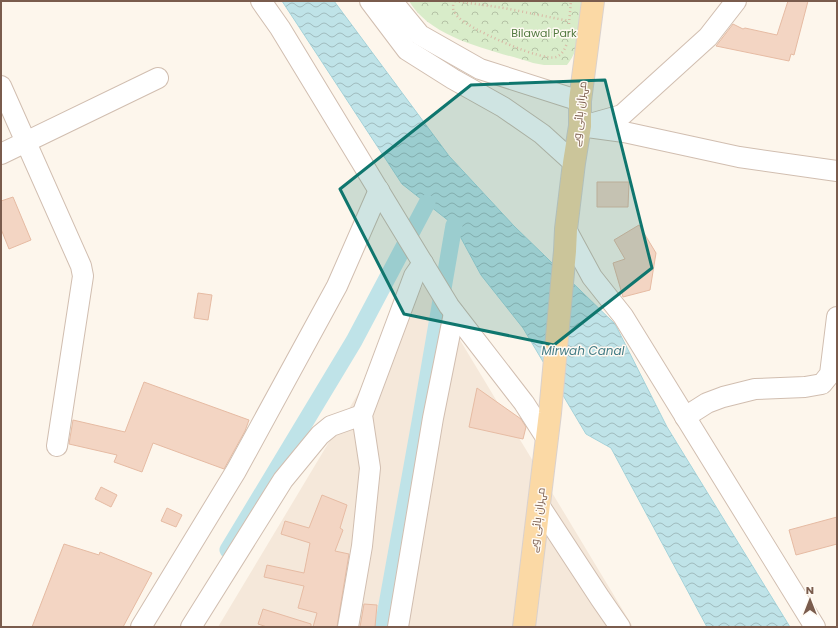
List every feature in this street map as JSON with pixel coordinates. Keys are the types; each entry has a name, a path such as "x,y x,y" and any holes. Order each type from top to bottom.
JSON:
{"main road":[{"name":"مہران ہائی وے","path":"524,627 550,413 566,229 580,126 580,102 593,1"}],"street":[{"path":"261,1 280,28 452,310 524,403 547,439"},
{"path":"370,1 407,50 453,79 504,107 542,134 574,163"},
{"path":"392,1 420,35 480,69 580,102"},
{"path":"580,126 622,114 708,37 736,1"},
{"path":"1,154 158,78"},
{"path":"1,86 81,266 83,276 58,446"},
{"path":"580,126 624,132 739,157 837,171"},
{"path":"141,627 236,471 326,307 337,286 379,190"},
{"path":"566,229 592,277 623,316 815,627"},
{"path":"348,627 362,546 370,468 362,415 414,276 424,264"},
{"path":"398,627 452,310"},
{"path":"685,417 707,403 755,389 822,384 830,374 837,316"},
{"path":"191,627 288,474 320,435 331,426 362,415"},
{"path":"539,505 620,627"}],"path":[{"path":"567,43 563,52 556,57 549,58 531,53 503,42 469,25 460,19 454,11 453,6 454,1 504,8 569,21"},
{"path":"569,27 571,1"}],"highlighted area":[{"path":"605,80 652,268 554,345 404,314 340,189 471,85"}],"shaded area":[{"path":"425,282 633,627 218,627"}],"green space":[{"name":"Bilawal Park","path":"409,1 581,1 578,43 572,58 567,65 544,65 533,63 482,48 448,34 432,25 419,14"}],"water":[{"name":"Mirwah Canal","path":"282,1 334,1 449,156 514,226 615,324 667,427 790,627 707,627 611,448 586,434 523,328 481,275 454,225 402,184"}],"building":[{"path":"788,1 808,1 794,55 791,54 789,61 716,46 733,24 743,29 745,28 777,35"},
{"path":"597,182 629,182 628,207 597,207"},
{"path":"13,197 31,240 9,249 1,229 1,201"},
{"path":"639,225 656,253 650,290 623,297 613,263 625,259 614,240"},
{"path":"198,293 212,295 208,320 194,318"},
{"path":"144,382 249,420 245,431 224,469 153,443 142,472 114,462 117,455 69,444 73,420 125,432"},
{"path":"477,388 521,419 526,427 523,439 469,427"},
{"path":"101,487 117,495 111,507 95,499"},
{"path":"322,495 347,505 340,528 343,530 335,551 349,554 337,627 313,627 317,613 298,608 304,586 264,577 267,565 304,573 310,543 281,534 285,521 309,528"},
{"path":"167,508 182,515 176,527 161,521"},
{"path":"837,517 837,544 796,555 789,530"},
{"path":"64,544 99,555 100,552 152,573 123,627 32,627"},
{"path":"364,604 377,605 375,627 360,627"},
{"path":"263,609 311,624 311,627 267,627 258,624"}],"waterway":[{"path":"228,550 354,341 427,203"},
{"path":"383,627 454,225"}]}
